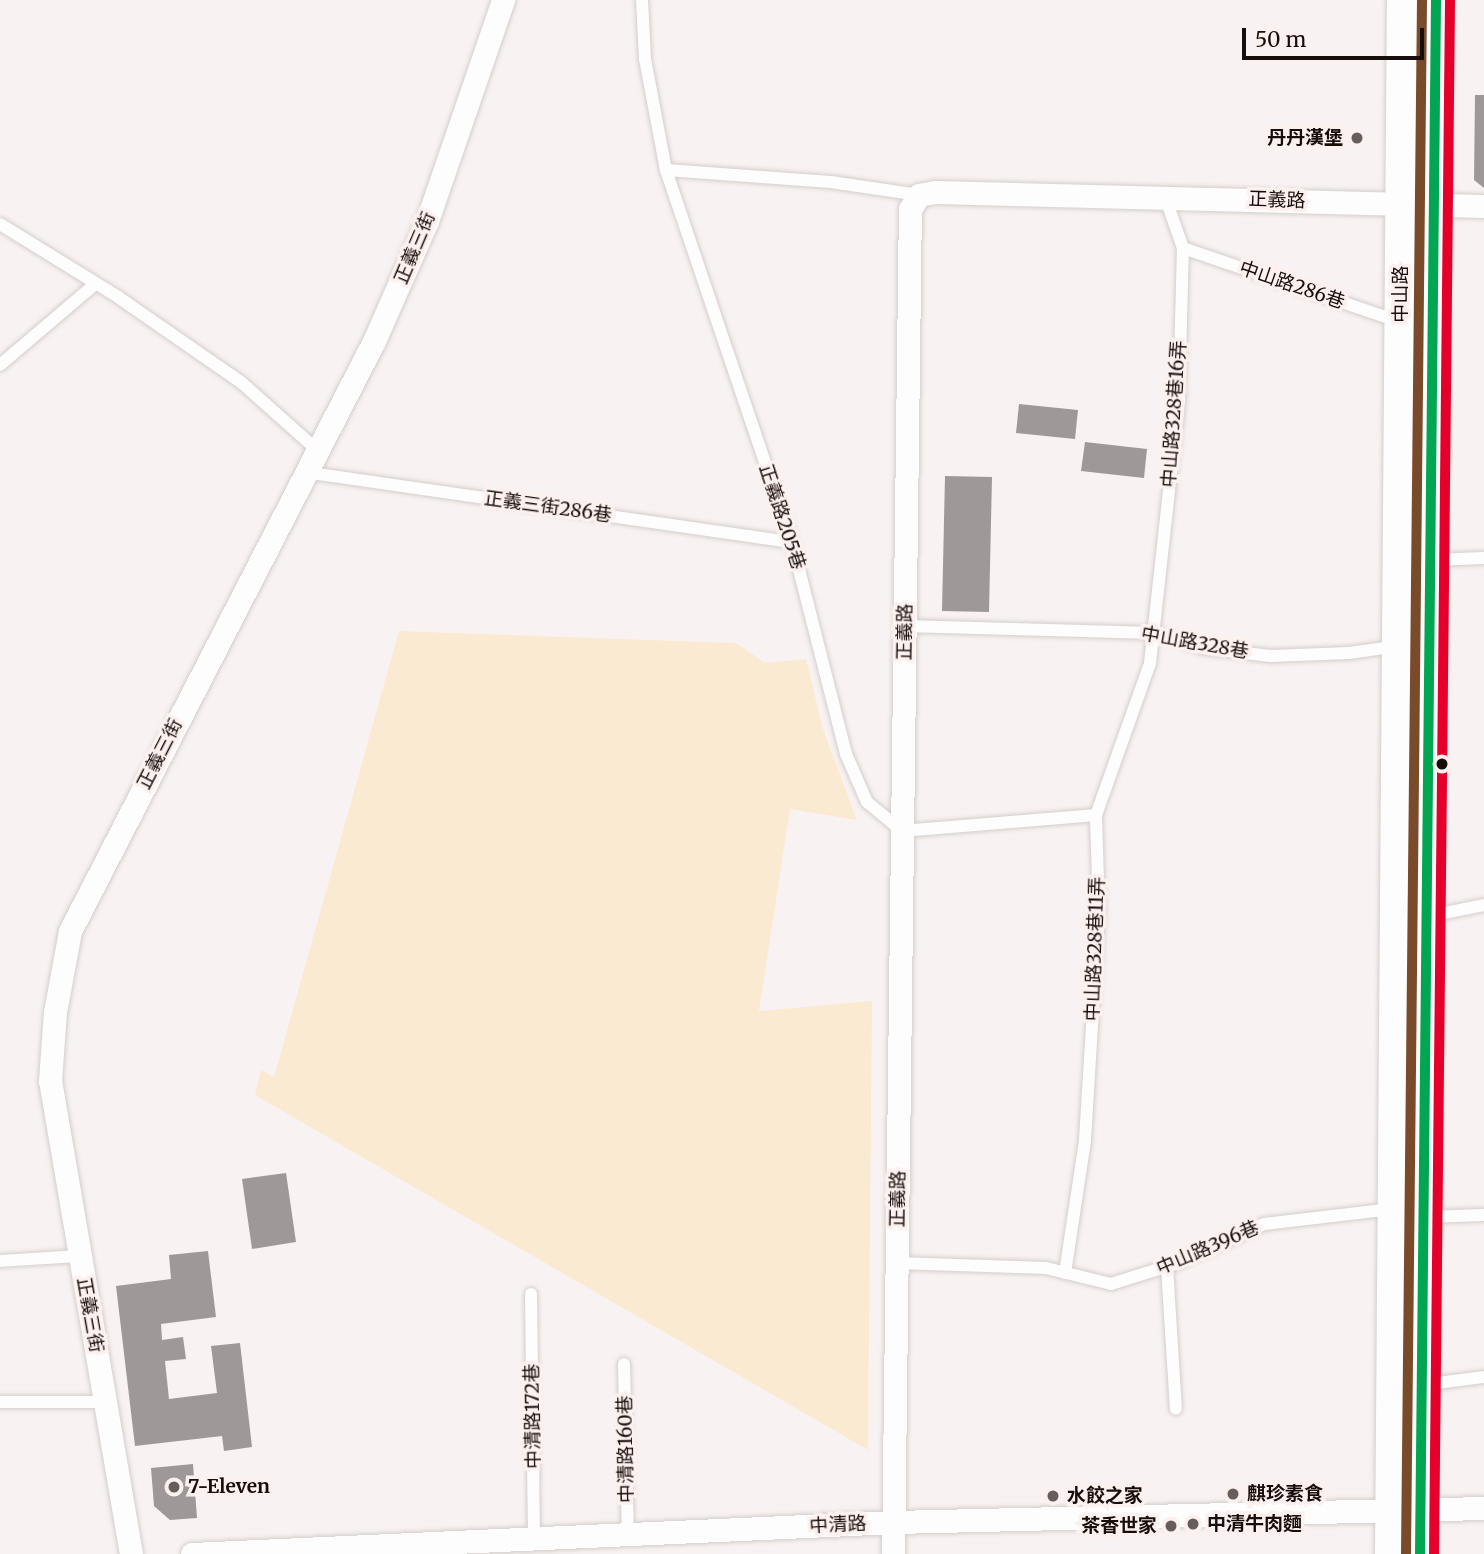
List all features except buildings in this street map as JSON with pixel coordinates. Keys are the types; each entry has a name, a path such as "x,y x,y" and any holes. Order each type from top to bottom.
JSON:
{"main road":[{"name":"中山路","path":"1391,1554 1406,1509 1422,1385 1410,1213 1426,917 1429,560 1417,204 1403,0"},
{"name":"中山路","path":"1420,1554 1406,1509 1410,1213 1400,646 1401,322 1417,204 1436,0"}],"street":[{"name":"正義三街","path":"131,1554 50,1082 55,1012 70,931 303,471 374,341 427,221 503,0"},
{"name":"正義路","path":"893,1554 910,209 919,195 1166,197 1484,206"},
{"name":"中清路","path":"192,1554 286,1552 894,1522 1484,1508"}],"lane":[{"name":"正義路205巷","path":"642,0 645,59 666,170 792,542 846,754 867,802 902,831"},
{"path":"666,170 831,182 919,195"},
{"name":"中山路328巷16弄","path":"1154,633 1179,399 1183,248 1166,197"},
{"path":"0,224 94,285 118,296 242,383 315,448"},
{"name":"中山路286巷","path":"1183,248 1401,322"},
{"path":"2,359 94,285"},
{"name":"正義三街286巷","path":"303,471 792,542"},
{"path":"1429,560 1484,558"},
{"name":"中山路328巷","path":"905,626 1154,633 1203,648 1271,656 1349,653 1400,646"},
{"name":"中山路328巷11弄","path":"1065,1273 1085,1140 1099,913 1097,815 1150,663 1154,633"},
{"path":"902,831 1097,815"},
{"path":"1426,917 1484,905"},
{"name":"中山路396巷","path":"897,1263 1046,1268 1111,1284 1167,1267 1264,1224 1410,1213 1484,1215"},
{"path":"0,1261 80,1256"},
{"path":"1167,1267 1177,1409"},
{"name":"中清路172巷","path":"531,1294 534,1538"},
{"name":"中清路160巷","path":"624,1364 628,1534"},
{"path":"1422,1385 1484,1377"},
{"path":"0,1402 105,1402"}],"shaded area":[{"path":"399,631 736,643 765,663 806,659 823,729 857,820 790,809 759,1011 872,1001 868,1450 255,1095 261,1070 274,1077"}],"transit line":[{"path":"1406,1554 1422,0"},
{"path":"1420,1554 1436,0"},
{"path":"1434,1554 1450,0"}],"place":[{"name":"丹丹漢堡","path":"1357,138"},
{"name":"7-Eleven","path":"174,1487"},
{"name":"麒珍素食","path":"1233,1494"},
{"name":"水餃之家","path":"1053,1496"},
{"name":"中清牛肉麵","path":"1193,1524"},
{"name":"茶香世家","path":"1171,1526"}]}
